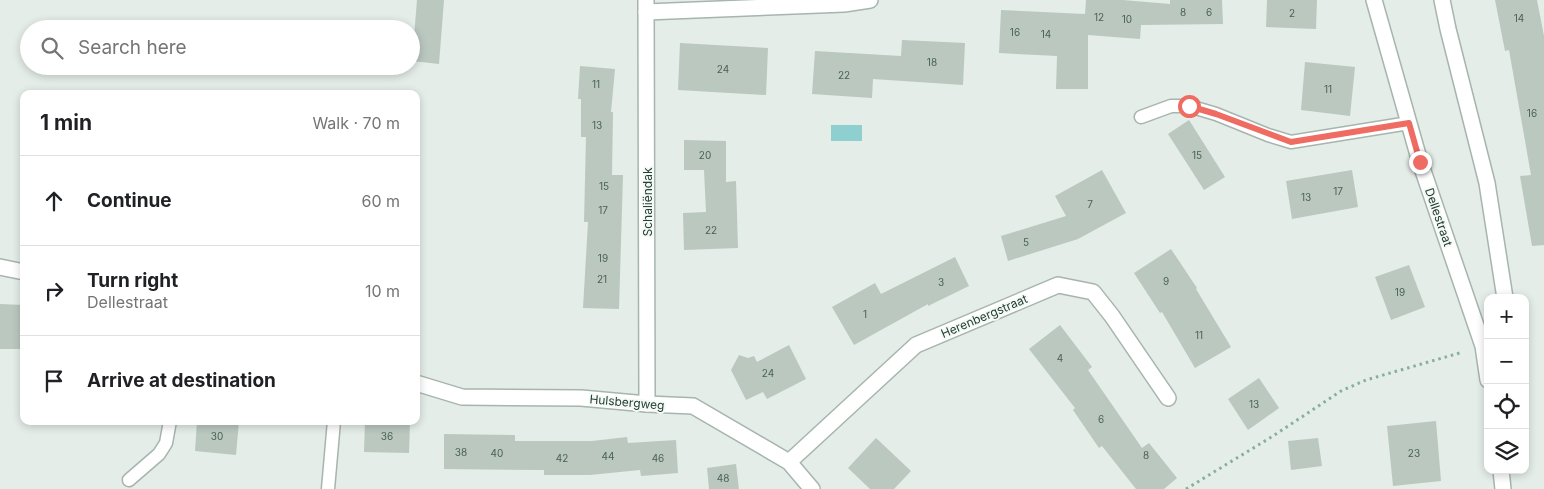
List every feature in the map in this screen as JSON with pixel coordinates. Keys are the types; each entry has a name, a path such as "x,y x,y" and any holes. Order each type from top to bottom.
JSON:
{"street":[{"path":"646,6 844,4 870,0"},
{"name":"Dellestraat","path":"1374,0 1420,162 1484,339"},
{"path":"1442,0 1487,183 1504,294"},
{"name":"Schaliëndak","path":"646,6 647,404"},
{"path":"0,267 20,271"},
{"name":"Herenbergstraat","path":"789,462 916,345 1058,285 1093,292 1112,316 1168,398"},
{"name":"Hulsbergweg","path":"420,384 462,397 581,398 693,406 789,462 812,489"},
{"path":"1502,474 1504,489"}],"lane":[{"path":"1141,117 1171,106 1189,106 1291,142 1409,123"},
{"path":"129,480 159,454 166,443 169,425"},
{"path":"328,489 334,425"}],"path":[{"path":"1186,489 1358,383 1484,342"}],"water":[{"path":"831,125 862,125 862,141 831,141"}],"building":[{"path":"417,0 444,0 439,64 420,62 420,20 415,20"},
{"path":"1086,0 1123,0 1170,4 1170,0 1222,0 1223,24 1141,25 1140,39 1088,35 1088,89 1056,89 1057,56 999,53 1001,10 1085,14"},
{"path":"1267,0 1317,0 1316,29 1266,27"},
{"path":"1495,0 1537,0 1544,36 1544,245 1532,246 1520,176 1531,175 1509,50 1505,51"},
{"path":"902,40 965,43 963,85 873,79 872,98 812,94 815,51 901,56"},
{"path":"680,43 768,48 766,95 678,90"},
{"path":"1305,62 1355,67 1350,116 1301,110"},
{"path":"580,66 615,69 611,112 613,112 612,175 623,175 619,309 583,308 588,222 584,222 586,137 581,137 581,99 578,99"},
{"path":"1189,120 1225,177 1204,190 1168,134"},
{"path":"684,140 726,141 726,182 736,181 738,248 684,250 683,213 706,212 704,170 684,170"},
{"path":"1102,170 1126,213 1078,239 1008,261 1001,236 1066,216 1055,196"},
{"path":"1352,170 1358,207 1292,219 1286,181"},
{"path":"1171,249 1197,288 1231,347 1195,368 1162,312 1160,313 1134,273"},
{"path":"955,257 969,286 928,306 928,304 854,345 832,307 875,283 881,294"},
{"path":"1409,265 1425,307 1391,320 1375,277"},
{"path":"0,304 20,305 20,349 0,349"},
{"path":"1060,325 1092,367 1088,370 1142,448 1149,443 1177,478 1164,489 1136,489 1102,446 1099,448 1073,410 1075,408 1029,349"},
{"path":"789,345 806,379 767,399 763,392 746,400 731,370 739,355 748,358 754,356 757,362"},
{"path":"1259,378 1279,408 1248,430 1228,399"},
{"path":"1436,421 1441,481 1393,486 1387,426"},
{"path":"197,425 239,425 236,455 195,451"},
{"path":"365,425 410,425 409,453 364,452"},
{"path":"444,434 515,435 515,441 592,441 627,437 628,443 676,440 678,473 641,476 640,470 590,475 544,475 544,470 444,469"},
{"path":"876,438 911,471 894,489 870,489 848,468"},
{"path":"1318,438 1322,466 1291,470 1288,441"},
{"path":"736,464 739,489 709,489 707,468"}],"route":[{"path":"1189,106 1291,142 1409,123 1420,162"}]}
